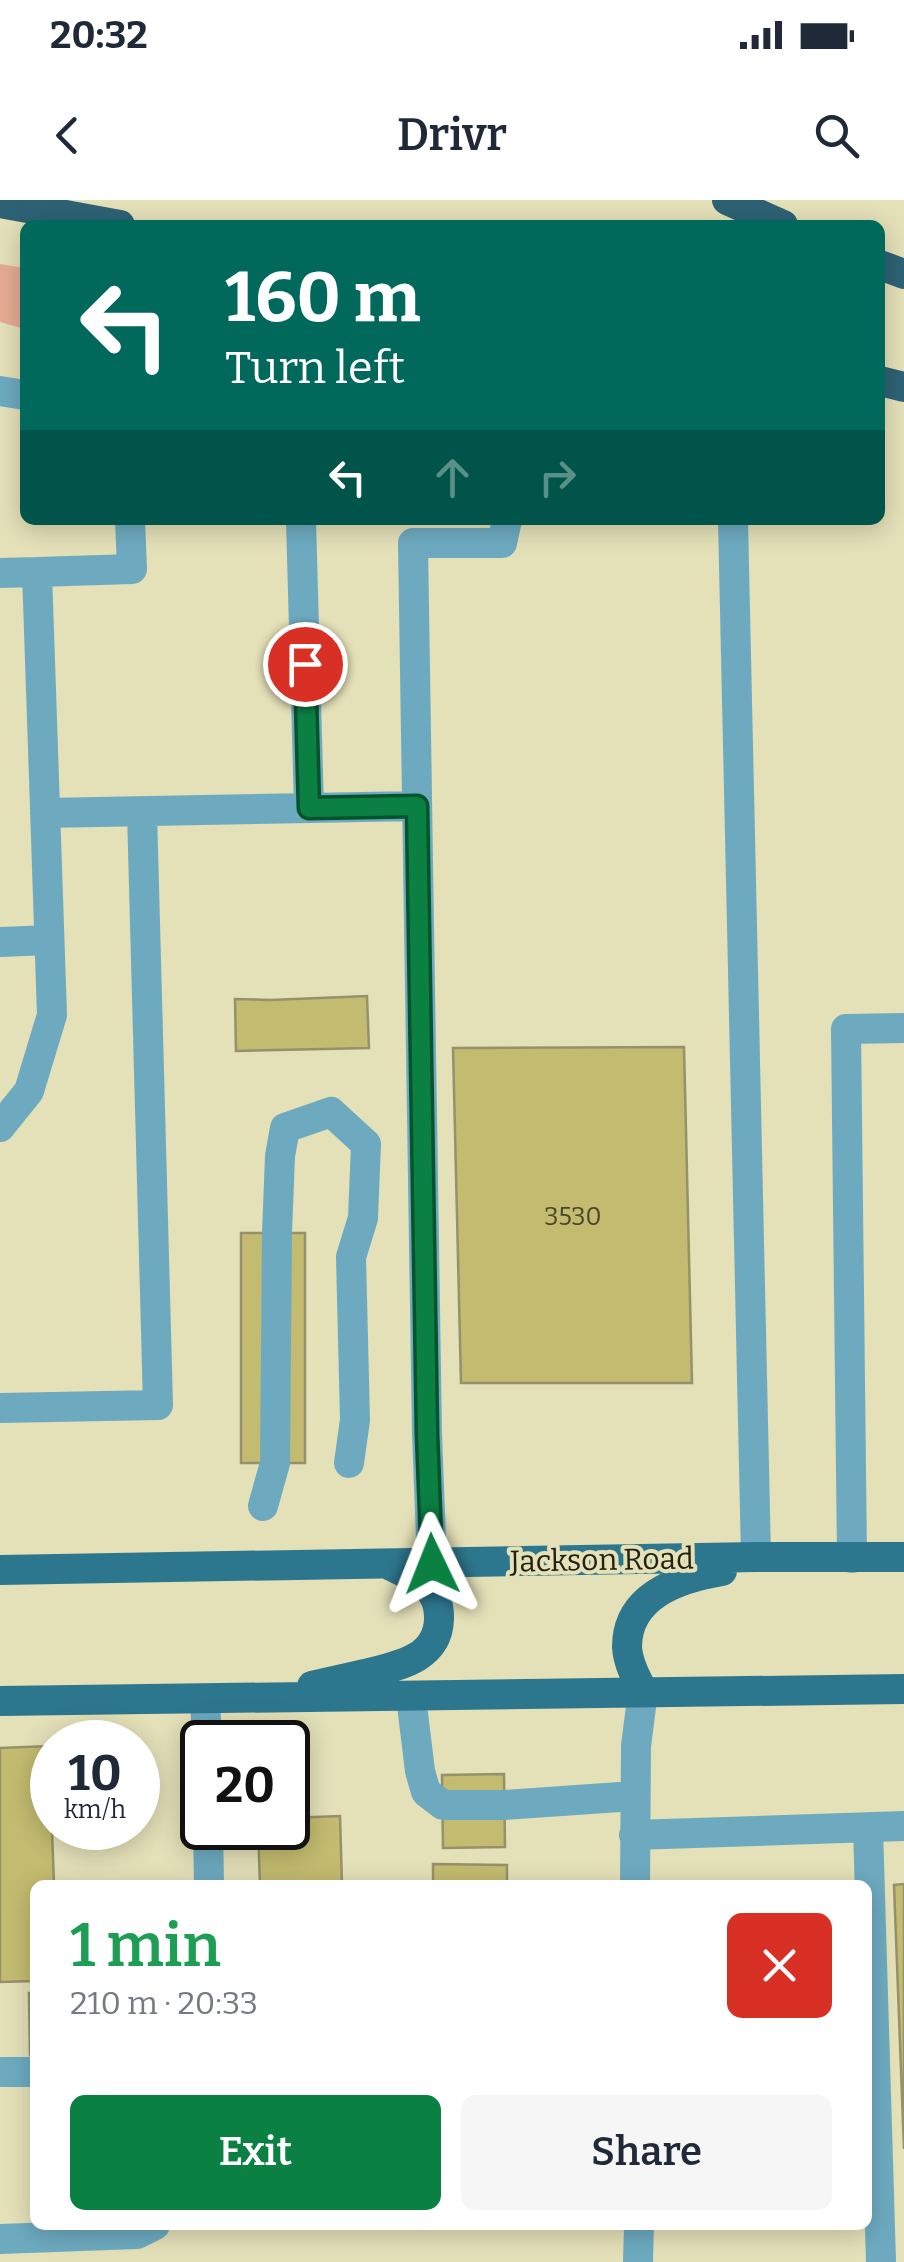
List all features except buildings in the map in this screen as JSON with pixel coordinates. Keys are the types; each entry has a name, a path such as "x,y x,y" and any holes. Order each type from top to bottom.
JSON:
{"highway":[{"path":"727,200 771,220"},
{"path":"0,203 93,220"}],"main road":[{"name":"Jackson Road","path":"0,1570 904,1557"},
{"path":"643,1692 627,1648 631,1623 654,1593 695,1575 799,1558"},
{"path":"260,1699 406,1664 427,1651 436,1637 438,1606 427,1584 390,1565"},
{"path":"0,1702 904,1688"}],"street":[{"path":"0,573 132,569 130,525"},
{"path":"300,525 309,808"},
{"path":"432,1564 413,543 502,543 506,525"},
{"path":"733,525 756,1557"},
{"path":"0,1127 28,1091 52,1016 37,572"},
{"path":"45,813 417,806"},
{"path":"0,1408 158,1405 142,812"},
{"path":"0,942 49,940"},
{"path":"852,1558 846,1029 904,1028"},
{"path":"263,1506 275,1463 280,1156 285,1128 331,1112 366,1144 363,1218 352,1257 355,1420 349,1463"},
{"path":"635,1880 636,1746 643,1692"},
{"path":"410,1697 426,1792 442,1805 634,1796"},
{"path":"205,1700 206,1720"},
{"path":"634,1835 904,1826"},
{"path":"868,1828 870,1880"},
{"path":"208,1850 209,1880"},
{"path":"872,1962 881,2262"},
{"path":"0,2072 30,2072"},
{"path":"0,2239 120,2230 137,2234 145,2230"},
{"path":"638,2262 639,2230"}],"shaded area":[{"path":"0,264 20,267 20,328 0,322"}],"route":[{"path":"305,664 309,808 417,806 432,1564"}]}
